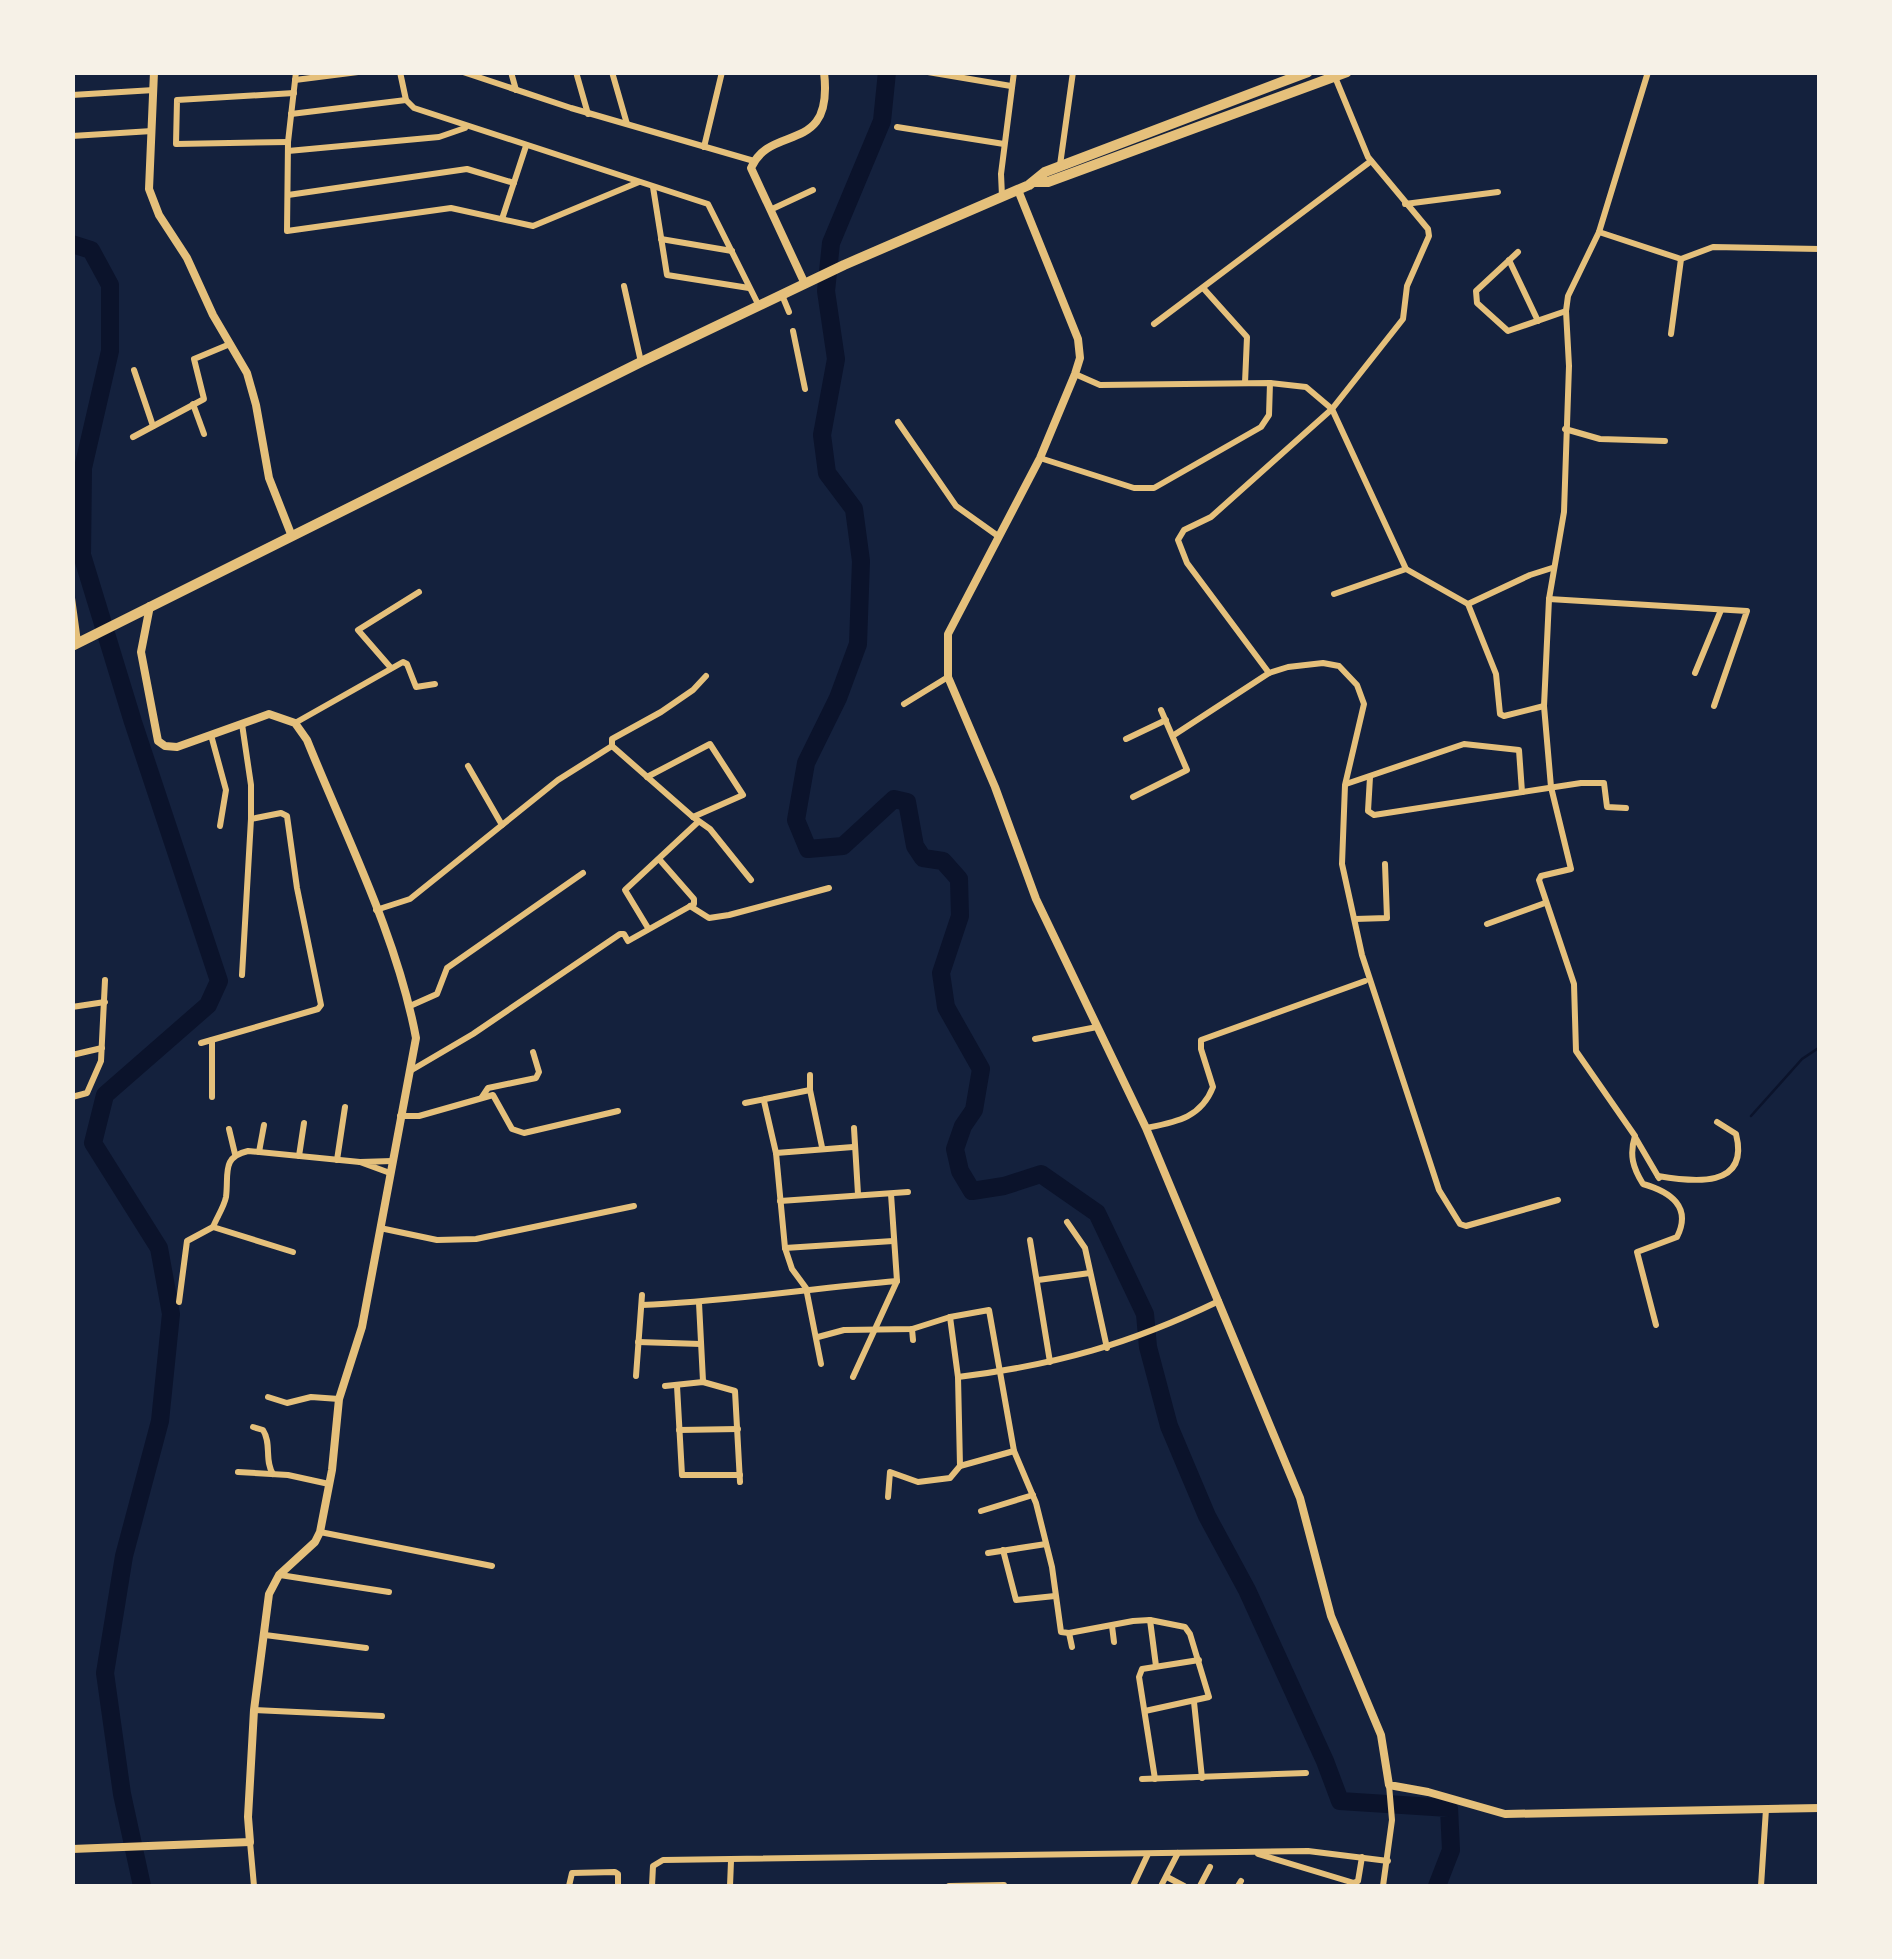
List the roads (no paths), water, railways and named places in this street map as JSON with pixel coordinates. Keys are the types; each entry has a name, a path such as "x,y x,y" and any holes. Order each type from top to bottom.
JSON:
{"highway":[{"path":"79,643 641,362 1035,182 1044,172 1308,72"},
{"path":"1035,182 1048,182 1341,74"}],"street":[{"path":"154,72 149,189 159,215 187,258 247,372 268,478 292,534"},
{"path":"358,72 296,76 288,147 286,231 451,208 533,226 640,182"},
{"path":"400,72 406,100 414,108 708,204 759,306"},
{"path":"464,72 588,114 754,162"},
{"path":"511,72 516,91"},
{"path":"576,72 588,114"},
{"path":"612,72 627,125"},
{"path":"704,147 722,72"},
{"path":"810,282 751,172 754,162 823,115 824,72"},
{"path":"928,72 1011,86"},
{"path":"1002,196 1004,144 1014,72"},
{"path":"1060,165 1073,72"},
{"path":"1648,72 1599,232 1568,296 1564,512 1552,568 1544,706 1551,787 1571,868 1540,877 1545,903 1574,984 1576,1051 1635,1136 1658,1176 1661,1189"},
{"path":"1269,673 1187,562 1178,540 1184,530 1211,517 1332,409 1402,319 1407,286 1429,234 1370,161 1341,74"},
{"path":"72,95 154,90"},
{"path":"294,93 177,100 176,144 288,147 439,138 466,127"},
{"path":"291,114 406,100"},
{"path":"896,127 1004,144"},
{"path":"72,136 152,131"},
{"path":"502,219 526,146"},
{"path":"1154,324 1370,161"},
{"path":"288,195 467,169 514,183"},
{"path":"653,186 667,275 750,288"},
{"path":"769,211 814,190"},
{"path":"1018,190 1078,339 1080,358 1040,458 948,634 948,677 996,787 1036,900 1146,1128 1300,1498 1331,1616 1381,1735 1392,1820 1383,1886"},
{"path":"1404,204 1498,192"},
{"path":"1599,232 1681,260 1713,247 1820,248"},
{"path":"661,240 732,251"},
{"path":"1518,252 1476,291 1476,302 1506,331 1566,311"},
{"path":"1510,260 1538,321"},
{"path":"1671,334 1681,260"},
{"path":"624,286 641,362"},
{"path":"1204,289 1248,340 1245,383"},
{"path":"782,295 789,312"},
{"path":"793,331 804,389"},
{"path":"132,437 204,398 195,357 230,344"},
{"path":"134,370 153,426"},
{"path":"1075,374 1100,385 1270,383 1306,387 1332,409 1406,568 1468,604 1496,674 1500,714 1544,706"},
{"path":"1040,458 1134,488 1154,488 1261,427 1269,415 1270,383"},
{"path":"193,404 204,434"},
{"path":"898,422 956,506 998,536"},
{"path":"1564,429 1600,439 1665,441"},
{"path":"1334,594 1406,568"},
{"path":"1468,604 1530,574 1552,568"},
{"path":"391,668 358,630 419,592"},
{"path":"72,598 79,643"},
{"path":"1549,600 1747,612 1714,706"},
{"path":"150,606 142,652 158,741 176,748 269,714 295,723 307,740 376,910 410,1006 416,1038 362,1326 338,1399 320,1532 315,1542 279,1575 270,1591 254,1710 248,1817 254,1886"},
{"path":"1695,673 1721,610"},
{"path":"295,723 405,662 416,687 435,684"},
{"path":"1174,735 1269,673 1323,663 1339,666 1357,686 1364,704 1345,784 1342,864 1370,979 1439,1190 1460,1224 1469,1226 1558,1200"},
{"path":"706,676 661,712 612,739 612,746 710,829 751,880"},
{"path":"904,704 948,677"},
{"path":"1133,797 1187,770 1162,710"},
{"path":"1126,739 1166,720"},
{"path":"242,722 251,786 242,975"},
{"path":"212,735 226,790 220,826"},
{"path":"647,777 710,744 744,795 696,819 624,892 648,928"},
{"path":"1345,784 1464,744 1514,747 1520,752 1522,792"},
{"path":"376,910 410,899 558,780 612,746"},
{"path":"468,766 502,825"},
{"path":"1370,777 1368,811 1374,815 1551,787 1604,783 1607,807 1626,808"},
{"path":"201,1043 318,1010 321,1002 286,816 282,812 251,818"},
{"path":"410,1071 620,934 628,941 690,906 694,899 659,859"},
{"path":"1354,920 1387,918 1385,864"},
{"path":"410,1006 437,994 447,968 583,873"},
{"path":"690,906 702,916 721,916 829,888"},
{"path":"1487,924 1545,903"},
{"path":"72,1097 88,1091 102,1061 105,980"},
{"path":"1146,1128 1183,1121 1204,1106 1213,1087 1201,1049 1202,1040 1364,981"},
{"path":"72,1006 105,1002"},
{"path":"1036,1039 1097,1027"},
{"path":"212,1040 212,1097"},
{"path":"72,1055 102,1048"},
{"path":"482,1096 488,1088 536,1078 539,1072 533,1052"},
{"path":"810,1075 822,1148"},
{"path":"745,1103 810,1090"},
{"path":"400,1116 419,1116 482,1096 495,1096 512,1128 524,1133 618,1111"},
{"path":"764,1101 776,1153 785,1248 792,1269 806,1288 821,1364"},
{"path":"337,1160 346,1107"},
{"path":"1658,1176 1694,1182 1724,1176 1736,1165 1740,1148 1736,1134 1717,1122"},
{"path":"299,1156 304,1123"},
{"path":"259,1152 264,1125"},
{"path":"854,1128 858,1194"},
{"path":"229,1129 235,1154"},
{"path":"1635,1136 1631,1150 1635,1171 1643,1184 1661,1189 1681,1206 1684,1218 1677,1237 1636,1252 1656,1325"},
{"path":"776,1153 853,1147"},
{"path":"180,1302 187,1241 212,1227 225,1202 227,1163 235,1154 259,1152 360,1162 392,1161"},
{"path":"360,1162 390,1174"},
{"path":"780,1201 908,1192"},
{"path":"853,1377 897,1281 891,1194"},
{"path":"380,1228 437,1240 476,1239 634,1206"},
{"path":"1066,1222 1085,1248 1107,1348"},
{"path":"212,1227 293,1252"},
{"path":"1030,1240 1050,1362"},
{"path":"785,1248 893,1241"},
{"path":"1038,1280 1090,1272"},
{"path":"642,1305 699,1303 806,1288 897,1281"},
{"path":"636,1376 642,1294"},
{"path":"958,1377 1000,1372 1107,1348 1154,1332 1220,1300"},
{"path":"699,1303 703,1382"},
{"path":"818,1338 844,1330 912,1329 989,1310 1014,1450 1046,1544 1061,1632 1150,1620 1185,1627 1199,1660 1209,1697 1145,1711"},
{"path":"950,1317 958,1377 960,1466"},
{"path":"912,1329 912,1340"},
{"path":"638,1342 701,1344"},
{"path":"664,1386 703,1382 735,1391 740,1479 682,1476 676,1386"},
{"path":"268,1397 287,1403 311,1397 338,1399"},
{"path":"253,1427 263,1430 269,1439 268,1466 274,1476"},
{"path":"679,1430 738,1429"},
{"path":"888,1497 890,1472 918,1482 950,1478 960,1466 1014,1450"},
{"path":"238,1472 288,1475 329,1484"},
{"path":"982,1511 1032,1496"},
{"path":"320,1532 492,1566"},
{"path":"988,1553 1046,1544"},
{"path":"1003,1550 1016,1600 1055,1596"},
{"path":"279,1575 389,1592"},
{"path":"1150,1620 1156,1666"},
{"path":"1112,1626 1114,1642"},
{"path":"1069,1633 1072,1647"},
{"path":"265,1635 366,1648"},
{"path":"1155,1779 1139,1677 1142,1669 1199,1660"},
{"path":"1194,1702 1202,1778"},
{"path":"254,1710 382,1716"},
{"path":"1142,1779 1306,1773"},
{"path":"1389,1789 1428,1792 1505,1814 1820,1808"},
{"path":"1762,1886 1766,1810"},
{"path":"72,1849 250,1842"},
{"path":"652,1886 653,1866 659,1861 1308,1851 1388,1860"},
{"path":"1250,1852 1354,1883 1358,1881 1362,1858"},
{"path":"1161,1886 1178,1853"},
{"path":"1132,1886 1148,1854"},
{"path":"730,1886 731,1861"},
{"path":"1200,1886 1210,1867"},
{"path":"569,1886 572,1872 616,1872 618,1886"},
{"path":"1166,1876 1184,1886"},
{"path":"949,1886 1004,1885"}],"waterway":[{"path":"887,72 882,121 831,243 826,291 836,359 822,435 827,473 854,509 861,561 858,644 838,698 806,763 796,820 808,849 843,846 894,799 907,802 915,846 923,858 943,861 959,879 960,916 941,973 946,1007 981,1069 974,1110 955,1149 960,1171 972,1191 1041,1174 1097,1213 1145,1314 1148,1347 1169,1426 1340,1801 1449,1808 1451,1850 1437,1886"},
{"path":"72,244 91,250 110,285 110,351 83,468 82,555 219,981 208,1005 105,1095 93,1143 159,1248 171,1314 160,1421 124,1556 105,1673 122,1794 142,1886"},
{"path":"1751,1116 1802,1059 1820,1047"}]}
